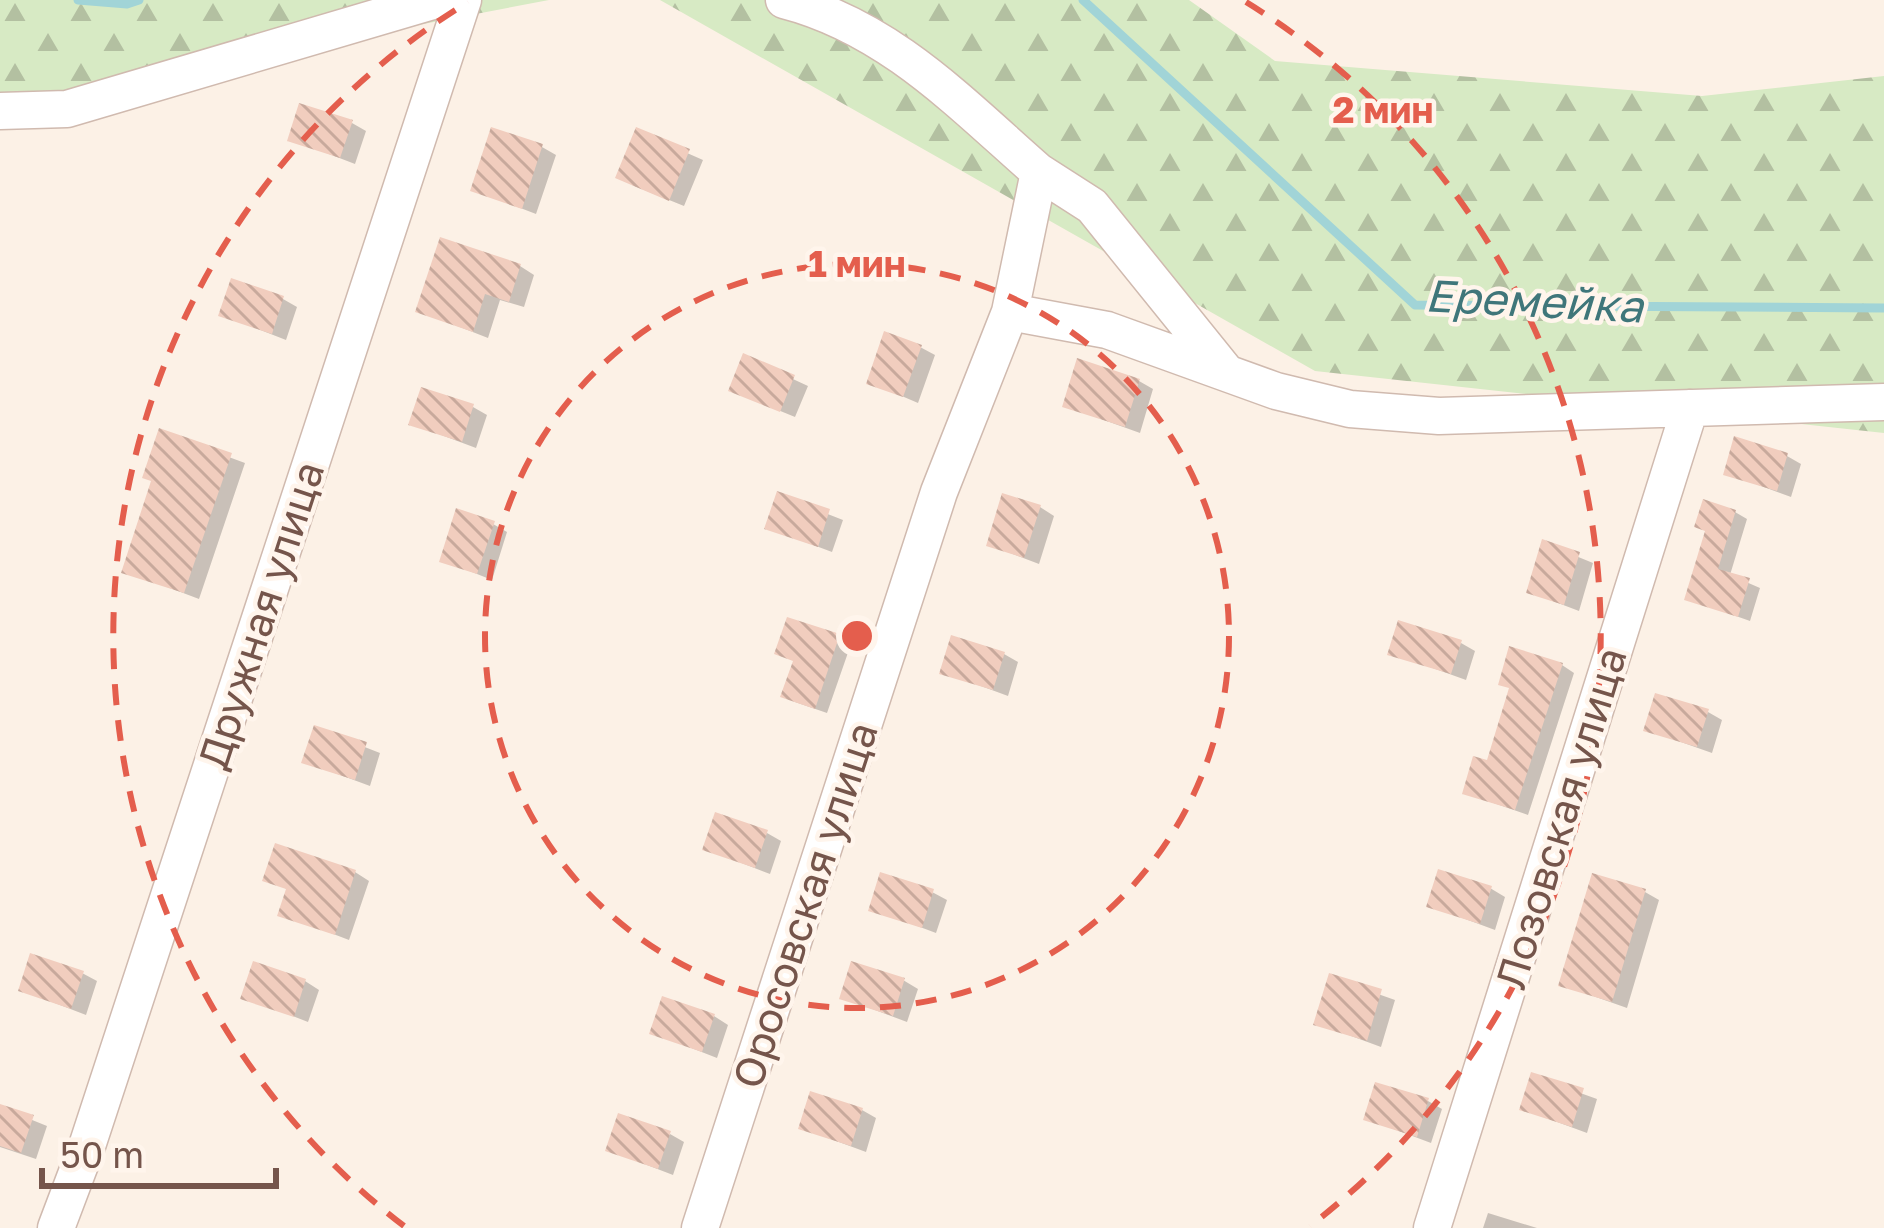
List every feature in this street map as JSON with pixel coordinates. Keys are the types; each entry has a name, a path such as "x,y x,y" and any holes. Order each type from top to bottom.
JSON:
{"street":[{"path":"0,111 67,109 436,0"},
{"name":"Дружная улица","path":"56,1228 87,1147 463,0"},
{"path":"784,0 825,10 894,47 1040,172 1092,206 1226,371"},
{"name":"Оросовская улица","path":"700,1228 938,492 1010,312 1040,172"},
{"path":"1010,312 1107,331 1276,391 1372,411 1439,416 1884,402"},
{"name":"Лозовская улица","path":"1432,1228 1690,408"}],"green space":[{"path":"0,0 549,0 78,90 0,93"},
{"path":"660,0 1189,0 1275,61 1702,96 1884,76 1884,433 1315,371"}],"building":[{"path":"299,103 353,120 340,158 287,141"},
{"path":"491,127 543,144 522,209 470,191"},
{"path":"636,127 690,149 669,201 615,178"},
{"path":"440,237 521,264 509,302 485,294 473,332 415,312"},
{"path":"231,278 284,296 272,334 218,316"},
{"path":"884,331 922,345 903,397 866,384"},
{"path":"743,353 795,375 780,412 728,391"},
{"path":"1077,358 1140,379 1125,427 1062,407"},
{"path":"421,387 474,404 462,442 408,425"},
{"path":"159,428 232,453 184,593 121,573 151,481 142,478"},
{"path":"1734,436 1788,453 1777,491 1723,475"},
{"path":"777,491 830,509 818,547 764,529"},
{"path":"1002,493 1041,505 1024,558 986,546"},
{"path":"1703,499 1736,510 1718,569 1750,578 1738,617 1684,600 1705,531 1694,527"},
{"path":"456,508 495,521 477,574 439,562"},
{"path":"1542,539 1580,552 1564,605 1526,593"},
{"path":"787,617 840,634 815,709 780,697 793,661 774,654"},
{"path":"1398,620 1462,640 1451,674 1387,655"},
{"path":"951,635 1005,652 993,690 939,674"},
{"path":"1509,646 1563,663 1515,810 1462,794 1473,756 1487,760 1509,688 1498,685"},
{"path":"1655,693 1709,709 1697,747 1643,731"},
{"path":"314,725 367,742 355,780 301,763"},
{"path":"715,812 768,830 755,868 702,850"},
{"path":"275,843 356,870 335,935 277,916 286,889 262,881"},
{"path":"1438,869 1492,886 1480,924 1426,907"},
{"path":"880,872 934,889 922,928 868,911"},
{"path":"1592,873 1646,889 1612,1002 1558,986"},
{"path":"30,953 84,971 71,1009 18,991"},
{"path":"253,961 306,979 294,1017 240,999"},
{"path":"851,961 905,978 893,1016 839,999"},
{"path":"1329,973 1382,989 1367,1041 1313,1025"},
{"path":"662,996 715,1014 702,1052 649,1034"},
{"path":"1531,1072 1584,1088 1572,1127 1519,1110"},
{"path":"1375,1082 1429,1098 1417,1137 1363,1120"},
{"path":"810,1091 863,1108 851,1146 798,1129"},
{"path":"0,1104 34,1115 21,1153 0,1146"},
{"path":"618,1113 671,1131 658,1169 605,1151"}],"waterway":[{"name":"Еремейка","path":"78,0 127,4 139,0"},
{"name":"Еремейка","path":"1083,0 1415,305 1884,308"}]}
